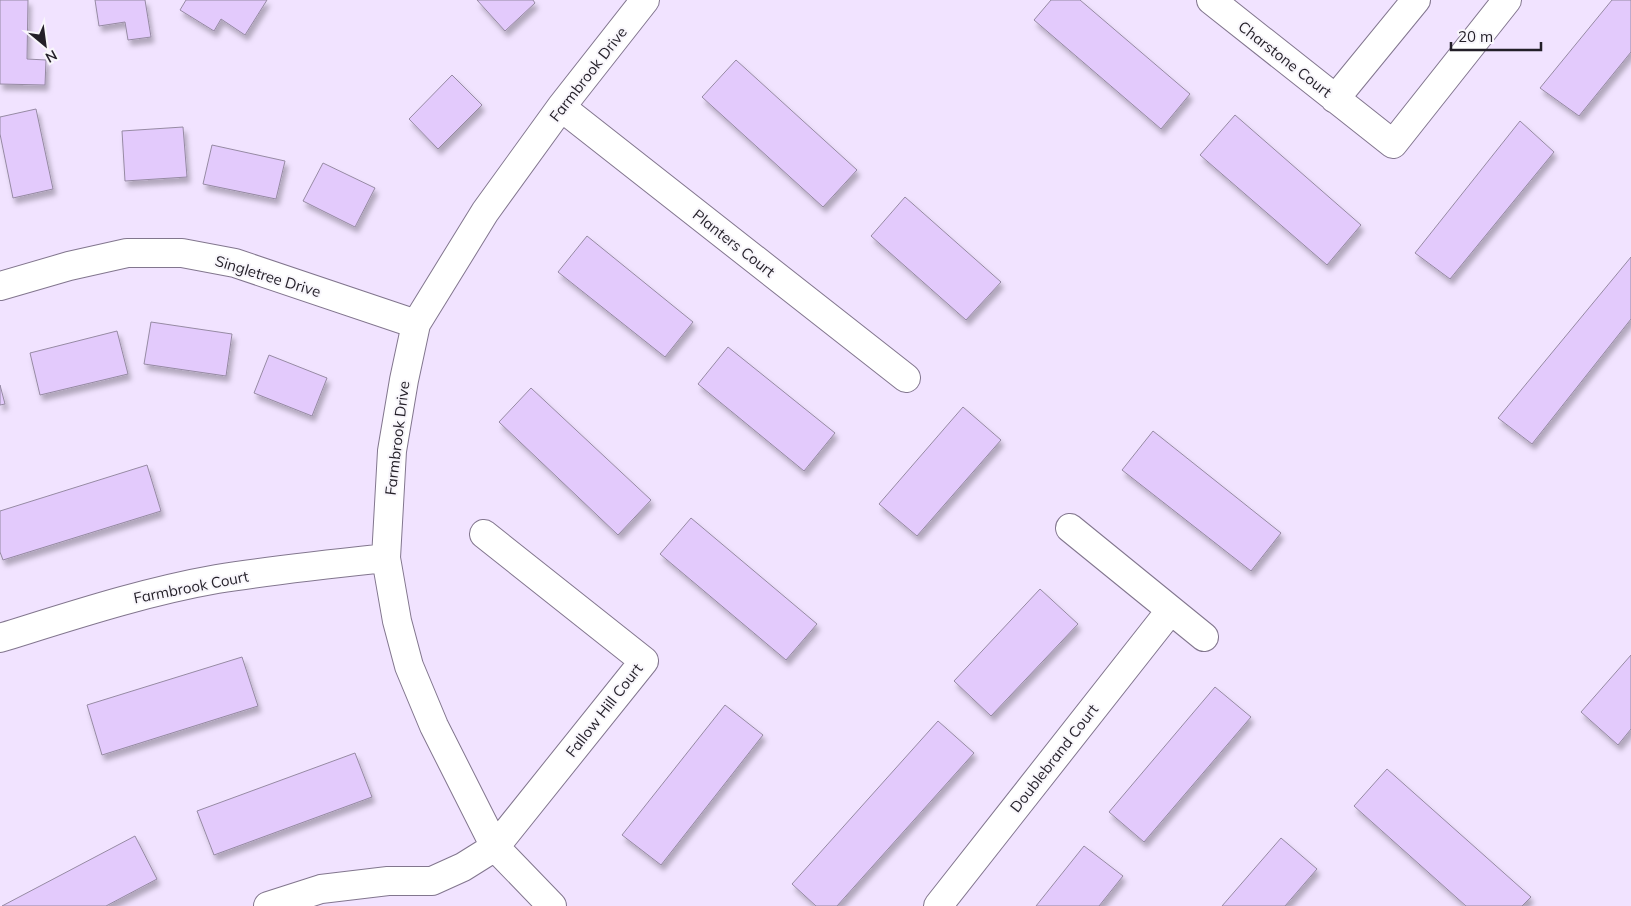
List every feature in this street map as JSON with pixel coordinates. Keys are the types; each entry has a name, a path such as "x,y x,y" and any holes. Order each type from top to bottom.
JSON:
{"street":[{"name":"Charstone Court","path":"1211,0 1393,144 1507,0"},
{"name":"Charstone Court","path":"1335,99 1416,0"},
{"name":"Farmbrook Drive","path":"552,906 495,847 434,726 409,666 397,621 386,558 392,450 416,324 485,212 639,2"},
{"name":"Planters Court","path":"561,107 906,378"},
{"name":"Singletree Drive","path":"0,286 69,266 128,253 182,253 235,263 416,324"},
{"path":"1070,528 1204,637"},
{"name":"Fallow Hill Court","path":"484,534 644,661 495,847"},
{"name":"Farmbrook Court","path":"0,638 117,602 216,580 386,558"},
{"name":"Doublebrand Court","path":"938,906 1170,611"},
{"path":"268,906 321,889 388,881 432,881 463,867 495,847"}],"building":[{"path":"0,0 28,0 27,59 46,60 45,85 0,84"},
{"path":"95,0 145,0 151,37 128,40 125,22 99,26"},
{"path":"186,0 267,0 245,35 221,19 214,31 180,10"},
{"path":"477,0 533,0 535,3 505,31"},
{"path":"1051,0 1080,0 1190,94 1161,129 1034,20"},
{"path":"1612,0 1631,0 1631,52 1579,116 1540,88"},
{"path":"736,60 857,170 823,207 702,97"},
{"path":"452,75 482,105 438,149 409,119"},
{"path":"36,109 53,189 13,198 0,134 0,117"},
{"path":"1235,115 1361,225 1327,265 1200,155"},
{"path":"1520,121 1554,152 1450,279 1415,253"},
{"path":"183,127 187,177 125,181 122,131"},
{"path":"212,145 285,161 276,199 203,184"},
{"path":"323,163 375,188 355,227 303,201"},
{"path":"905,197 1001,282 966,320 871,236"},
{"path":"587,236 693,322 665,357 558,272"},
{"path":"1631,257 1631,319 1532,444 1498,418"},
{"path":"151,322 232,334 226,376 144,364"},
{"path":"117,331 128,374 40,395 30,353"},
{"path":"728,347 835,433 804,471 698,384"},
{"path":"269,355 327,378 312,416 254,393"},
{"path":"0,385 5,404 0,405"},
{"path":"531,388 651,500 618,535 499,422"},
{"path":"963,407 1001,440 917,536 879,504"},
{"path":"1153,431 1281,533 1251,571 1122,470"},
{"path":"147,465 161,511 3,560 0,552 0,511"},
{"path":"691,518 817,624 786,660 660,554"},
{"path":"1040,589 1078,624 991,716 954,681"},
{"path":"1631,655 1631,729 1618,745 1581,712"},
{"path":"242,657 258,706 102,755 87,705"},
{"path":"1215,687 1251,717 1144,842 1109,812"},
{"path":"725,705 763,735 661,865 622,835"},
{"path":"938,721 974,753 837,906 816,906 792,884"},
{"path":"355,753 372,797 214,855 197,811"},
{"path":"1387,769 1531,897 1522,906 1466,906 1354,806"},
{"path":"135,836 157,879 106,906 2,906"},
{"path":"1281,838 1317,869 1285,906 1222,906"},
{"path":"1084,846 1123,876 1099,906 1036,906"}]}
